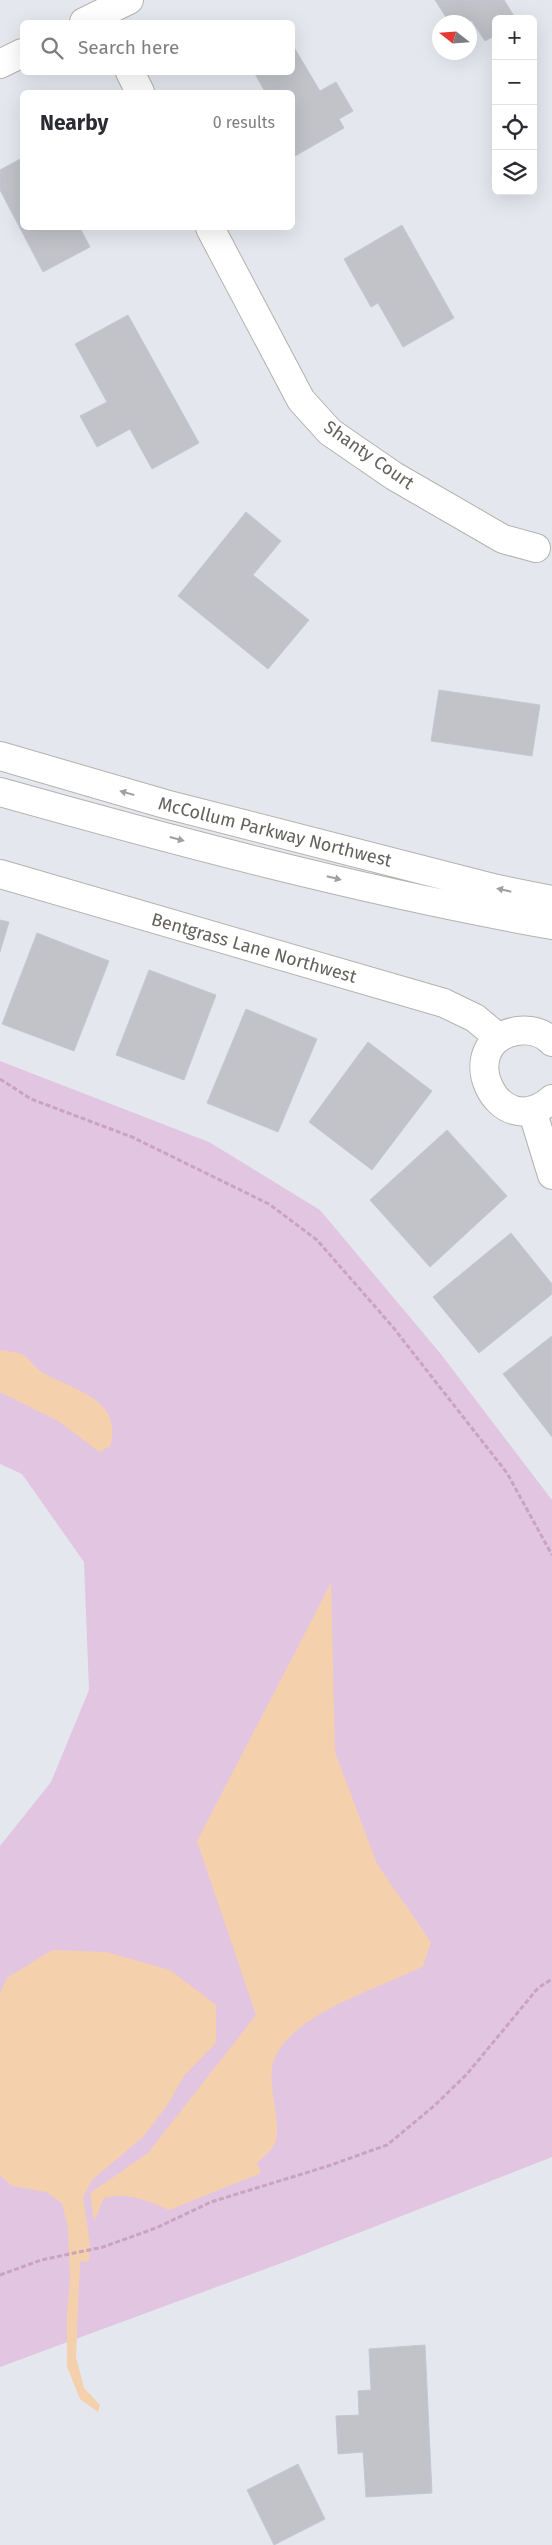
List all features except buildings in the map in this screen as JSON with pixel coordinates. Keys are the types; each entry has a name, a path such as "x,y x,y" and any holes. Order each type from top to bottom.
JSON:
{"street":[{"path":"96,20 129,0"},
{"path":"0,64 20,54"},
{"path":"132,75 139,90"},
{"name":"Shanty Court","path":"211,230 301,400 330,432 394,476 503,539 536,548"},
{"name":"McCollum Parkway Northwest","path":"0,756 165,804 497,889 552,900"},
{"name":"McCollum Parkway Northwest","path":"0,792 423,900 552,925"},
{"name":"Bentgrass Lane Northwest","path":"0,874 444,1003 475,1018 499,1038"},
{"path":"552,1042 537,1032 524,1030 511,1032 499,1038 490,1048 484,1060 484,1074 487,1087 494,1098 505,1106 518,1111 542,1105 552,1175"}],"path":[{"path":"0,1080 32,1099 132,1137 269,1204 317,1240 392,1326 507,1473 552,1555"},
{"path":"0,2274 41,2260 103,2247 156,2228 211,2202 328,2166 387,2145 434,2106 467,2074 538,1988 552,1979"}],"shaded area":[{"path":"0,1061 209,1142 320,1210 440,1353 552,1500 552,2157 287,2261 0,2367 0,1846 51,1782 89,1690 84,1562 22,1474 0,1464"},
{"path":"0,1350 23,1355 40,1371 82,1391 103,1407 110,1418 112,1430 110,1446 99,1452 60,1422 0,1392"},
{"path":"331,1583 335,1752 377,1864 431,1942 423,1966 338,2004 316,2016 297,2030 282,2045 273,2063 271,2072 277,2130 276,2139 273,2147 257,2163 261,2173 169,2210 137,2198 113,2196 104,2198 94,2221 90,2193 148,2153 256,2015 197,1841"},
{"path":"52,1950 106,1952 170,1970 216,2005 216,2043 184,2076 166,2107 143,2137 93,2179 83,2197 90,2244 89,2261 80,2262 76,2357 84,2388 100,2405 98,2412 80,2399 67,2367 67,2314 70,2279 68,2228 62,2203 46,2192 12,2186 0,2175 0,1993 7,1978"}]}
